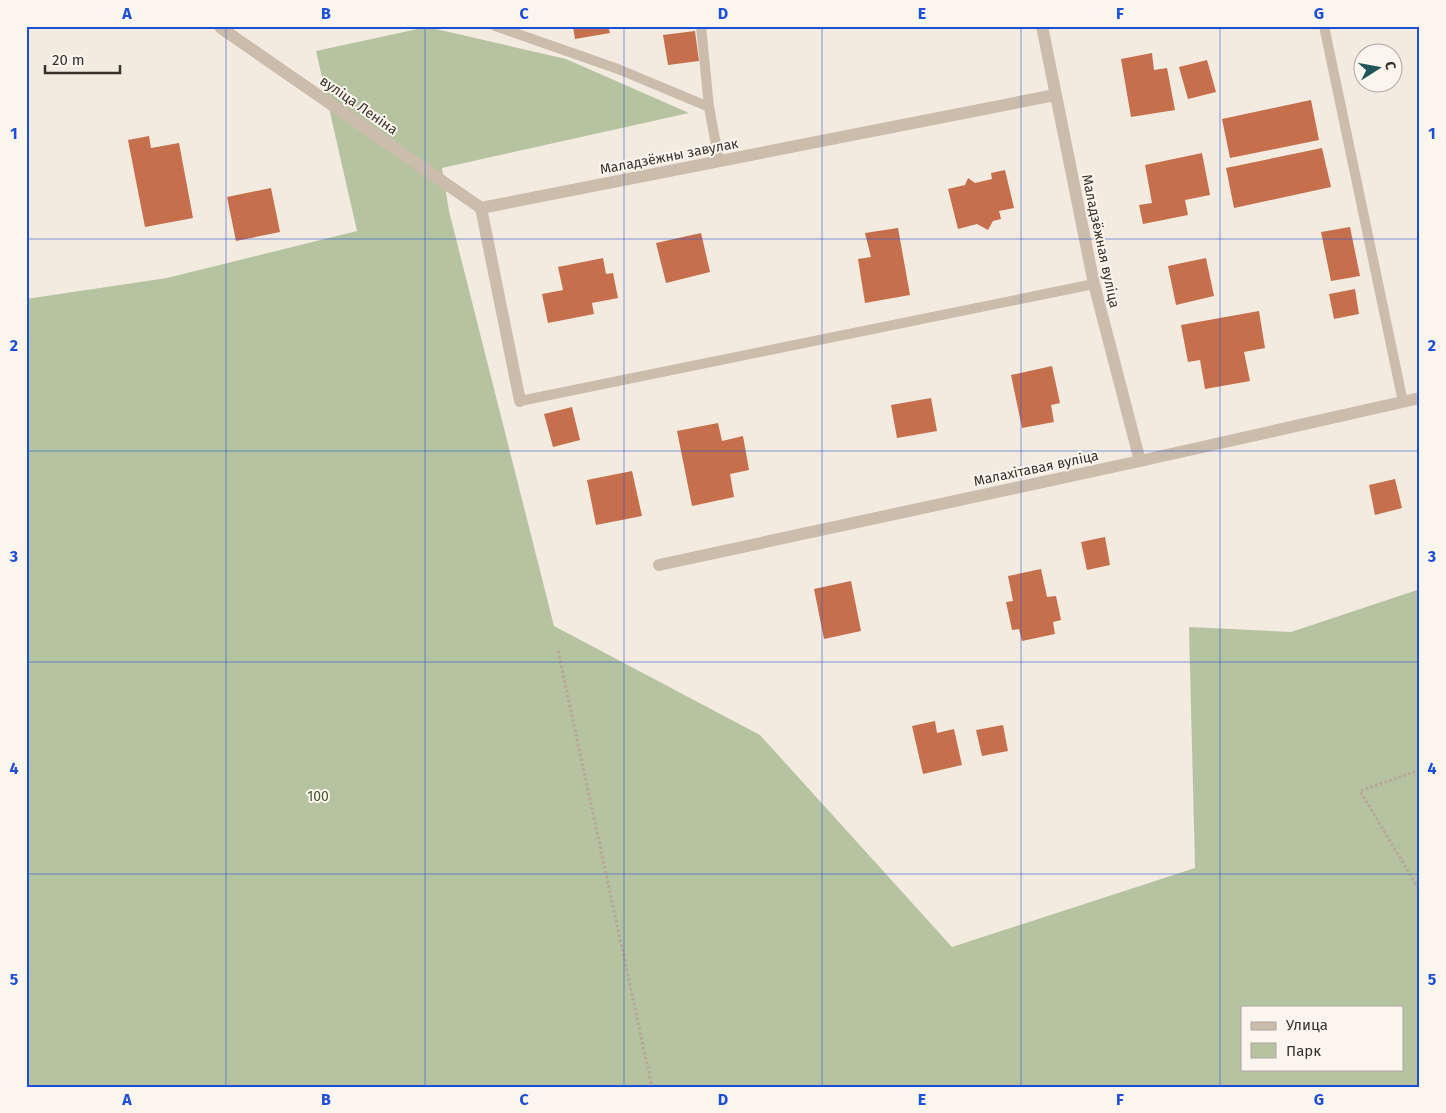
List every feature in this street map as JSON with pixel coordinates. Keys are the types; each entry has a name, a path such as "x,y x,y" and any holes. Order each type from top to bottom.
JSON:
{"street":[{"name":"Маладзёжная вуліца","path":"1042,26 1094,284 1140,461"},
{"name":"вуліца Леніна","path":"224,27 481,208"},
{"name":"Маладзёжны завулак","path":"481,208 1055,94"},
{"path":"481,208 520,401"},
{"name":"Малахітавая вуліца","path":"659,565 1140,461 1420,398"}],"lane":[{"path":"494,26 618,69 709,107"},
{"path":"701,26 709,107 720,161"},
{"path":"1324,26 1404,402"},
{"path":"520,401 1094,284"}],"path":[{"path":"558,652 652,1087"},
{"path":"1420,770 1360,791 1420,890"}],"green space":[{"name":"100","path":"427,27 566,59 689,113 442,168 449,211 554,626 760,735 952,947 1195,868 1189,627 1291,632 1420,589 1420,1087 26,1087 26,299 167,278 357,231 316,51"}],"building":[{"path":"573,26 608,26 610,33 575,39"},
{"path":"695,31 699,61 668,65 663,35"},
{"path":"1152,53 1154,70 1167,68 1175,110 1131,117 1121,59"},
{"path":"1207,60 1216,92 1188,99 1179,67"},
{"path":"1311,100 1319,140 1230,158 1222,119"},
{"path":"149,136 151,148 179,143 193,218 145,227 128,140"},
{"path":"1322,148 1331,187 1234,208 1226,168"},
{"path":"1202,153 1210,195 1185,200 1188,215 1143,224 1139,205 1152,203 1145,165"},
{"path":"1005,170 1014,208 999,211 1001,219 993,221 988,230 977,224 958,229 948,189 965,185 968,178 975,183 992,179 991,173"},
{"path":"271,188 280,232 236,241 227,197"},
{"path":"1350,227 1360,276 1331,281 1321,232"},
{"path":"898,228 910,295 865,303 858,259 871,257 865,233"},
{"path":"701,233 710,272 666,283 656,243"},
{"path":"603,258 606,274 613,273 618,298 592,303 594,314 548,323 542,294 563,290 558,267"},
{"path":"1206,258 1214,296 1176,305 1168,266"},
{"path":"1355,289 1359,314 1334,319 1329,294"},
{"path":"1259,311 1265,348 1244,352 1250,381 1205,389 1200,360 1188,362 1181,325"},
{"path":"1052,366 1060,403 1051,405 1054,422 1022,428 1011,375"},
{"path":"931,398 937,431 897,438 891,405"},
{"path":"572,407 580,440 553,447 544,414"},
{"path":"718,423 722,441 743,436 749,470 730,474 734,497 692,506 677,431"},
{"path":"632,471 642,516 596,525 587,480"},
{"path":"1395,479 1402,508 1375,515 1369,485"},
{"path":"1105,537 1110,565 1087,570 1081,542"},
{"path":"1041,569 1047,597 1056,596 1061,620 1053,622 1055,634 1022,641 1019,629 1012,630 1006,602 1013,601 1008,576"},
{"path":"851,581 861,631 824,639 814,589"},
{"path":"935,721 937,733 954,729 962,765 923,774 912,726"},
{"path":"1003,725 1008,751 982,756 976,730"}]}
